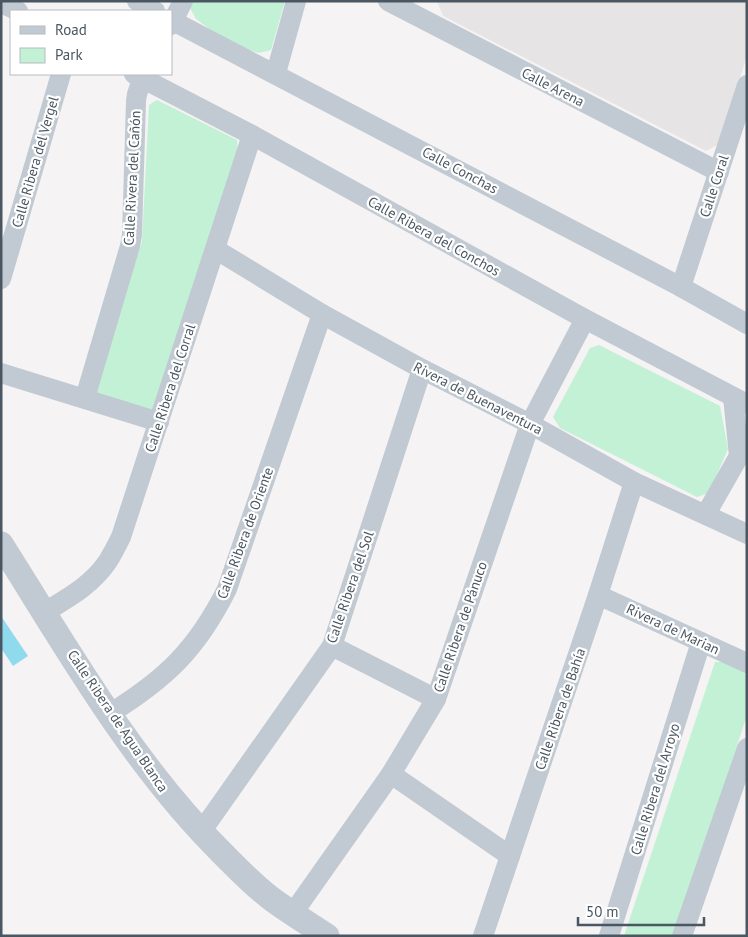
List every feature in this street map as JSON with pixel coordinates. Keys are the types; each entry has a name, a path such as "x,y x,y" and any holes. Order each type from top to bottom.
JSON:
{"street":[{"path":"137,1 153,10"},
{"path":"172,22 183,1"},
{"path":"276,73 296,1"},
{"name":"Calle Arena","path":"388,1 414,7 719,172"},
{"path":"1,3 16,10"},
{"name":"Calle Conchas","path":"172,22 276,73 681,286 747,324"},
{"name":"Calle Ribera del Vergel","path":"1,279 61,75"},
{"name":"Calle Ribera del Conchos","path":"140,75 585,319 740,400"},
{"name":"Calle Rivera del Cañón","path":"85,398 132,235 136,102 140,75"},
{"name":"Calle Coral","path":"681,286 747,85"},
{"name":"Calle Ribera del Corral","path":"45,612 74,595 92,580 108,561 121,537 252,135"},
{"name":"Rivera de Buenaventura","path":"215,249 322,314 422,369 530,424 634,482 747,534"},
{"name":"Calle Ribera de Oriente","path":"109,714 160,679 188,652 216,611 227,589 322,314"},
{"name":"Calle Ribera de Pánuco","path":"293,913 390,774 436,699 530,424 585,319"},
{"name":"Calle Ribera del Sol","path":"201,832 332,646 422,369"},
{"path":"1,373 159,422"},
{"path":"706,514 743,452 740,400"},
{"name":"Calle Ribera de Bahía","path":"483,936 598,595 634,482"},
{"name":"Calle Ribera de Agua Blanca","path":"1,544 109,714 172,800 201,832 273,900 327,936"},
{"name":"Rivera de Marian","path":"598,595 747,663"},
{"name":"Calle Ribera del Arroyo","path":"609,936 701,642"},
{"path":"332,646 436,699"},
{"path":"682,936 747,748"},
{"path":"390,774 510,856"}],"shaded area":[{"path":"437,1 747,1 747,55 721,143 706,151 443,16"}],"green space":[{"path":"192,1 285,1 271,50 259,53 216,34 196,19 189,6"},
{"path":"157,100 237,140 238,152 158,412 104,400 95,391 142,241 149,105"},
{"path":"599,345 720,406 728,449 709,493 697,497 560,428 553,417 590,348"},
{"path":"715,662 723,662 747,671 747,715 675,936 624,936"}],"water":[{"path":"1,616 28,656 13,666 1,648"}]}
